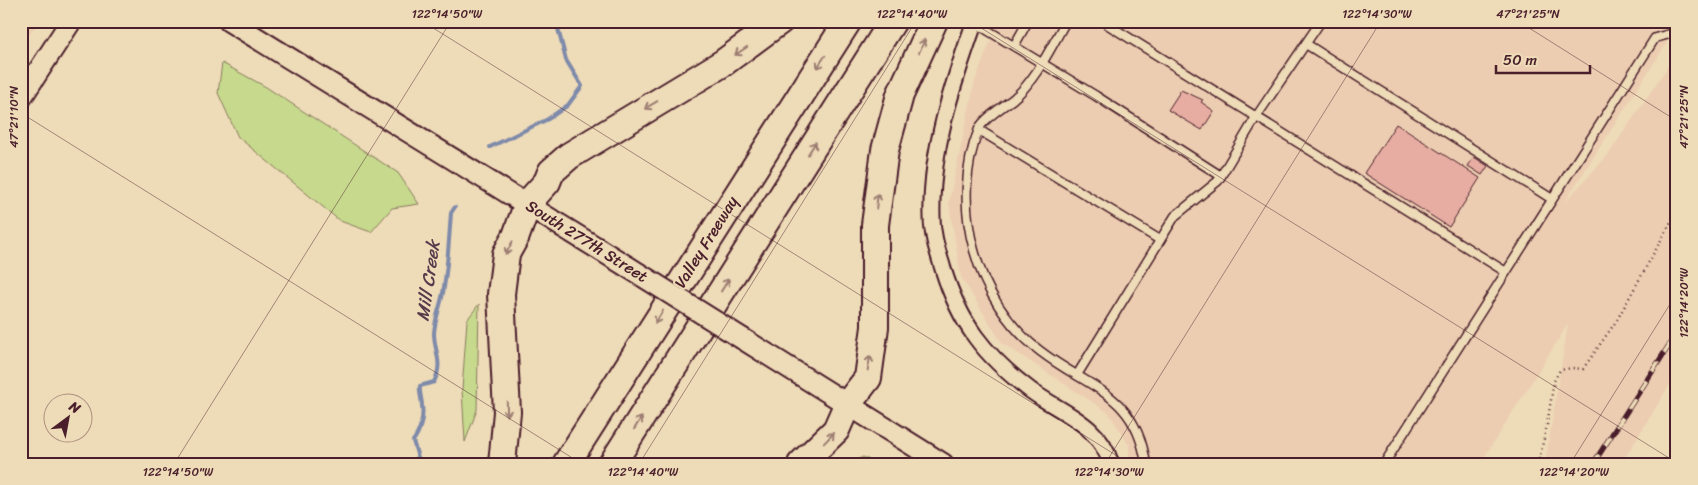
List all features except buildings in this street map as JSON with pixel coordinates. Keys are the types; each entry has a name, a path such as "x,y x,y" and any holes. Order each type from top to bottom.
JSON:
{"highway":[{"path":"502,464 507,412 501,294 503,267 506,254 516,236 528,204 547,182 551,172 569,156 724,63 780,21"},
{"name":"Valley Freeway","path":"566,464 848,21"},
{"path":"612,464 893,21"},
{"path":"801,464 836,430 847,405 868,378 875,327 875,226 885,150 900,96 934,21"}],"main road":[{"path":"21,98 29,70 71,21"},
{"name":"South 277th Street","path":"229,21 628,266 943,464"}],"street":[{"path":"974,22 943,122 934,179 932,218 936,246 946,280 954,302 972,334 991,356 1039,397 1098,435 1106,449 1111,464"}],"lane":[{"path":"1014,46 1028,21"},
{"path":"1066,21 1022,92 980,126 968,178 966,216 977,261 994,298 1019,332 1039,351 1110,395 1130,416 1143,443 1146,464"},
{"path":"1102,21 1506,272"},
{"path":"1077,376 1175,216 1221,176 1256,117 1321,21"},
{"path":"974,22 1041,62 1221,176"},
{"path":"1384,464 1655,38 1677,32"},
{"path":"1306,44 1552,199"},
{"path":"979,130 1160,240"}],"path":[{"path":"1538,464 1554,381 1560,370 1583,369 1617,320 1677,211"}],"shaded area":[{"path":"21,21 38,21 21,47"},
{"path":"998,21 1677,21 1677,25 1659,55 1564,203 1608,155 1677,53 1677,373 1621,464 1545,464 1568,324 1480,464 1129,464 1129,445 1109,413 1002,343 961,277 949,202 975,81"}],"green space":[{"path":"222,63 266,87 398,173 419,204 392,208 371,232 340,221 238,137 218,93"},
{"path":"479,304 477,410 465,442 462,390 467,320"},
{"path":"863,457 878,464 847,464"}],"waterway":[{"name":"Mill Creek","path":"490,147 548,119 568,105 582,86 566,60 556,21"},
{"name":"Mill Creek","path":"420,464 413,441 422,420 420,386 434,382 437,375 438,357 434,333 443,293 451,213 455,207"}],"railway":[{"path":"1593,464 1677,333"}]}
